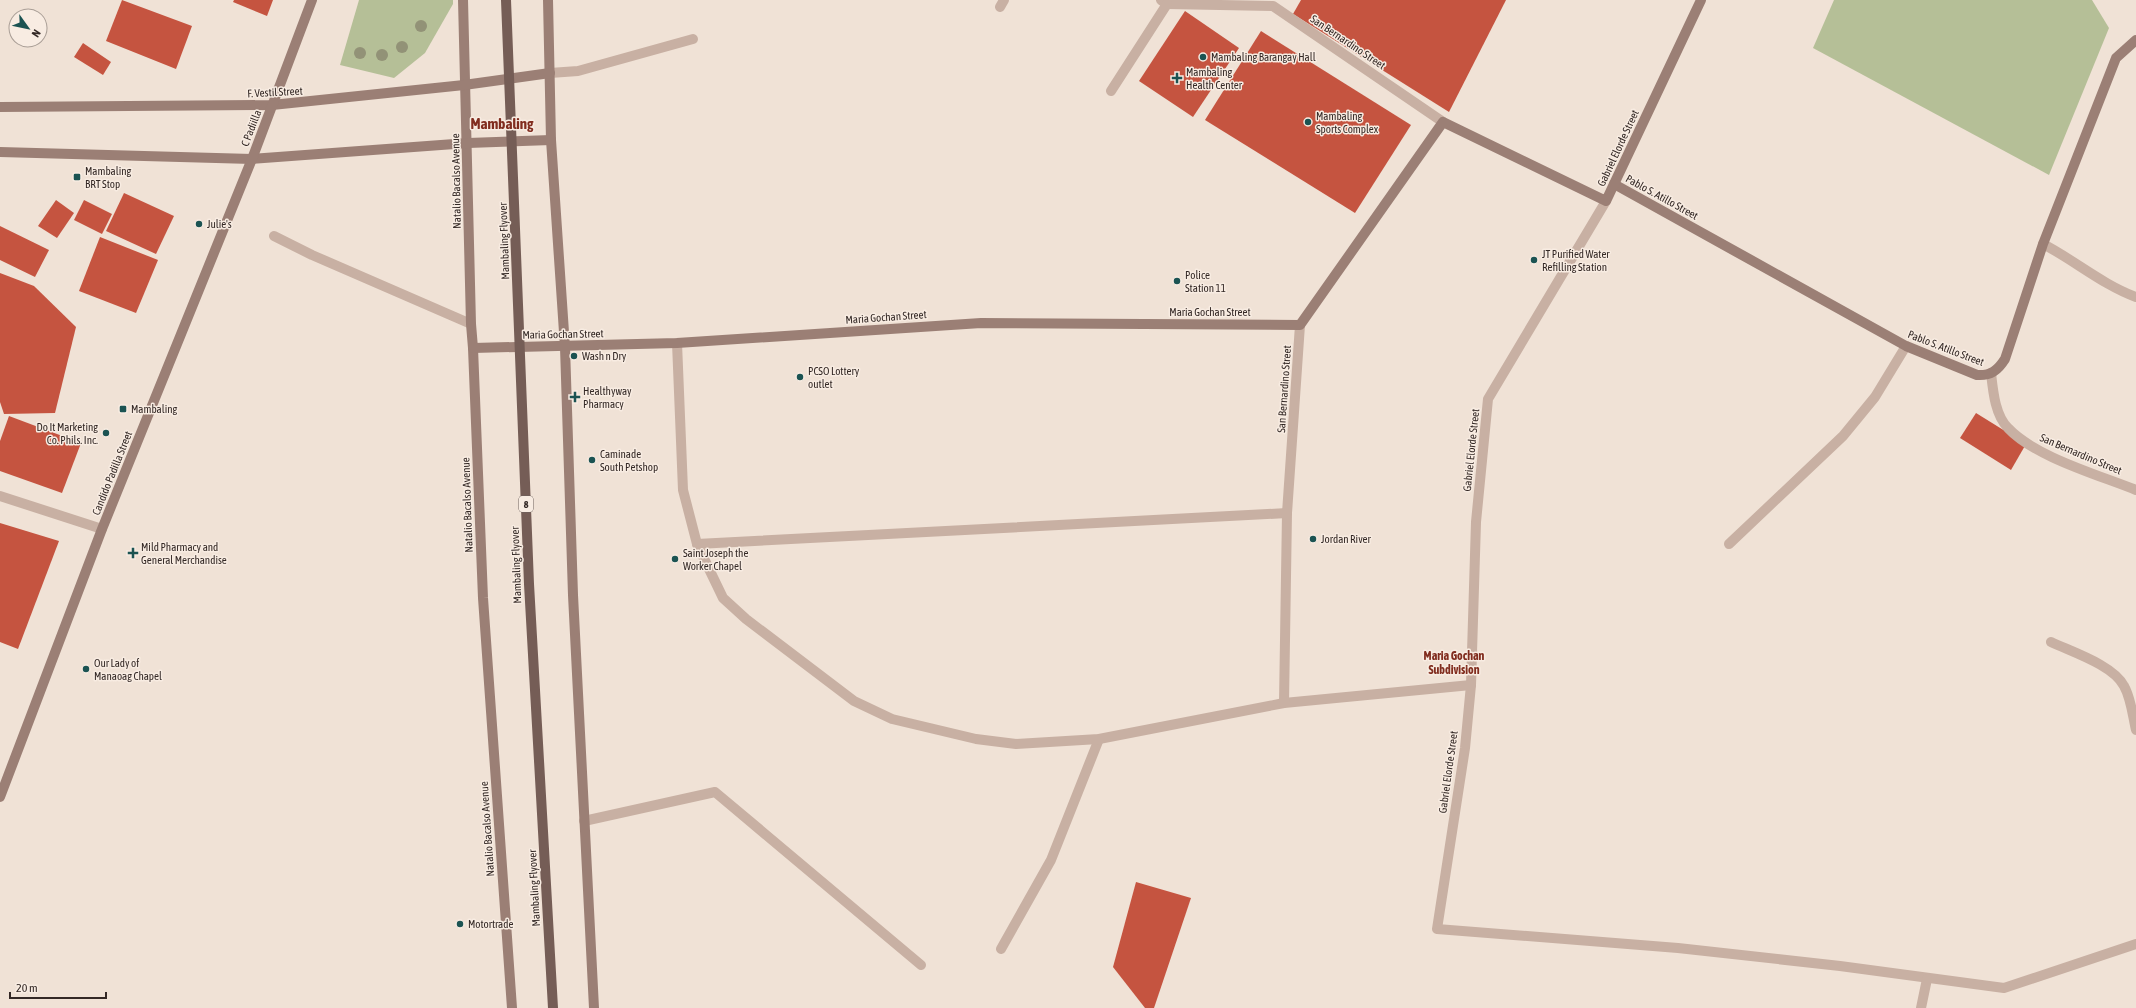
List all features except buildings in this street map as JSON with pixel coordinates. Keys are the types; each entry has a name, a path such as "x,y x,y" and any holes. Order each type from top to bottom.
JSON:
{"main road":[{"name":"C Padiilla","path":"252,159 312,0"},
{"name":"Natalio Bacalso Avenue","path":"463,0 464,85 468,143 471,324 474,348 483,598 512,1008"},
{"name":"Mambaling Flyover","path":"506,0 529,584 553,1008"},
{"path":"548,0 550,140 565,346 572,595 594,1008"},
{"name":"Gabriel Elorde Street","path":"1606,201 1700,0"},
{"name":"Pablo S. Atillo Street","path":"1614,184 1906,346 1977,375 1991,373 1996,370 2005,359 2043,244 2116,58 2136,40"},
{"name":"F. Vestil Street","path":"0,107 272,105 464,85 550,73"},
{"path":"1300,325 1443,122"},
{"name":"San Bernardino Street","path":"1443,122 1606,201"},
{"path":"0,152 252,159 468,143 550,140"},
{"name":"Candido Padilla Street","path":"0,796 102,529 252,159"},
{"name":"Maria Gochan Street","path":"474,348 677,343 981,323 1300,325"}],"street":[{"path":"1111,91 1164,2"},
{"name":"San Bernardino Street","path":"1164,2 1275,3 1443,122"},
{"path":"550,73 578,71 693,39"},
{"name":"Gabriel Elorde Street","path":"1606,201 1488,400 1476,522 1471,684 1465,748 1437,930 1678,948 1840,966 1927,978"},
{"path":"274,236 312,255 471,324"},
{"path":"2043,244 2066,255 2124,292 2136,297"},
{"name":"San Bernardino Street","path":"1284,703 1287,514 1300,325"},
{"path":"677,343 683,490 697,544 723,598 746,619 854,701 892,719 976,739 1016,744 1099,739 1284,703 1471,684"},
{"path":"1730,544 1842,436 1875,397 1906,346"},
{"name":"San Bernardino Street","path":"1991,373 1994,397 2001,417 2007,428 2038,450 2136,490"},
{"path":"0,496 102,529"},
{"path":"697,544 1287,514"},
{"path":"2051,642 2099,665 2120,679 2125,687 2136,730"},
{"path":"1001,949 1051,860 1099,739"},
{"path":"584,821 715,792 921,965"},
{"path":"1921,1008 1927,978 2004,988 2136,944"}],"green space":[{"path":"359,0 453,0 453,4 425,53 394,78 340,65"},
{"path":"1834,0 2092,0 2109,28 2049,175 1813,48"}],"place":[{"name":"Mambaling Barangay Hall","path":"1203,57"},
{"name":"Mambaling Health Center","path":"1177,78"},
{"name":"Mambaling Sports Complex","path":"1308,122"},
{"name":"Mambaling BRT Stop","path":"77,177"},
{"name":"Julie's","path":"199,224"},
{"name":"JT Purified Water Refilling Station","path":"1534,260"},
{"name":"Police Station 11","path":"1177,281"},
{"name":"Wash n Dry","path":"574,356"},
{"name":"PCSO Lottery outlet","path":"800,377"},
{"name":"Healthyway Pharmacy","path":"575,397"},
{"name":"Mambaling","path":"123,409"},
{"name":"Do It Marketing Co. Phils. Inc.","path":"106,433"},
{"name":"Caminade South Petshop","path":"592,460"},
{"name":"Jordan River","path":"1313,539"},
{"name":"Mild Pharmacy and General Merchandise","path":"133,553"},
{"name":"Saint Joseph the Worker Chapel","path":"675,559"},
{"name":"Our Lady of Manaoag Chapel","path":"86,669"},
{"name":"Motortrade","path":"460,924"}],"district":[{"name":"Mambaling","path":"502,123"},
{"name":"Maria Gochan Subdivision","path":"1454,663"}]}
